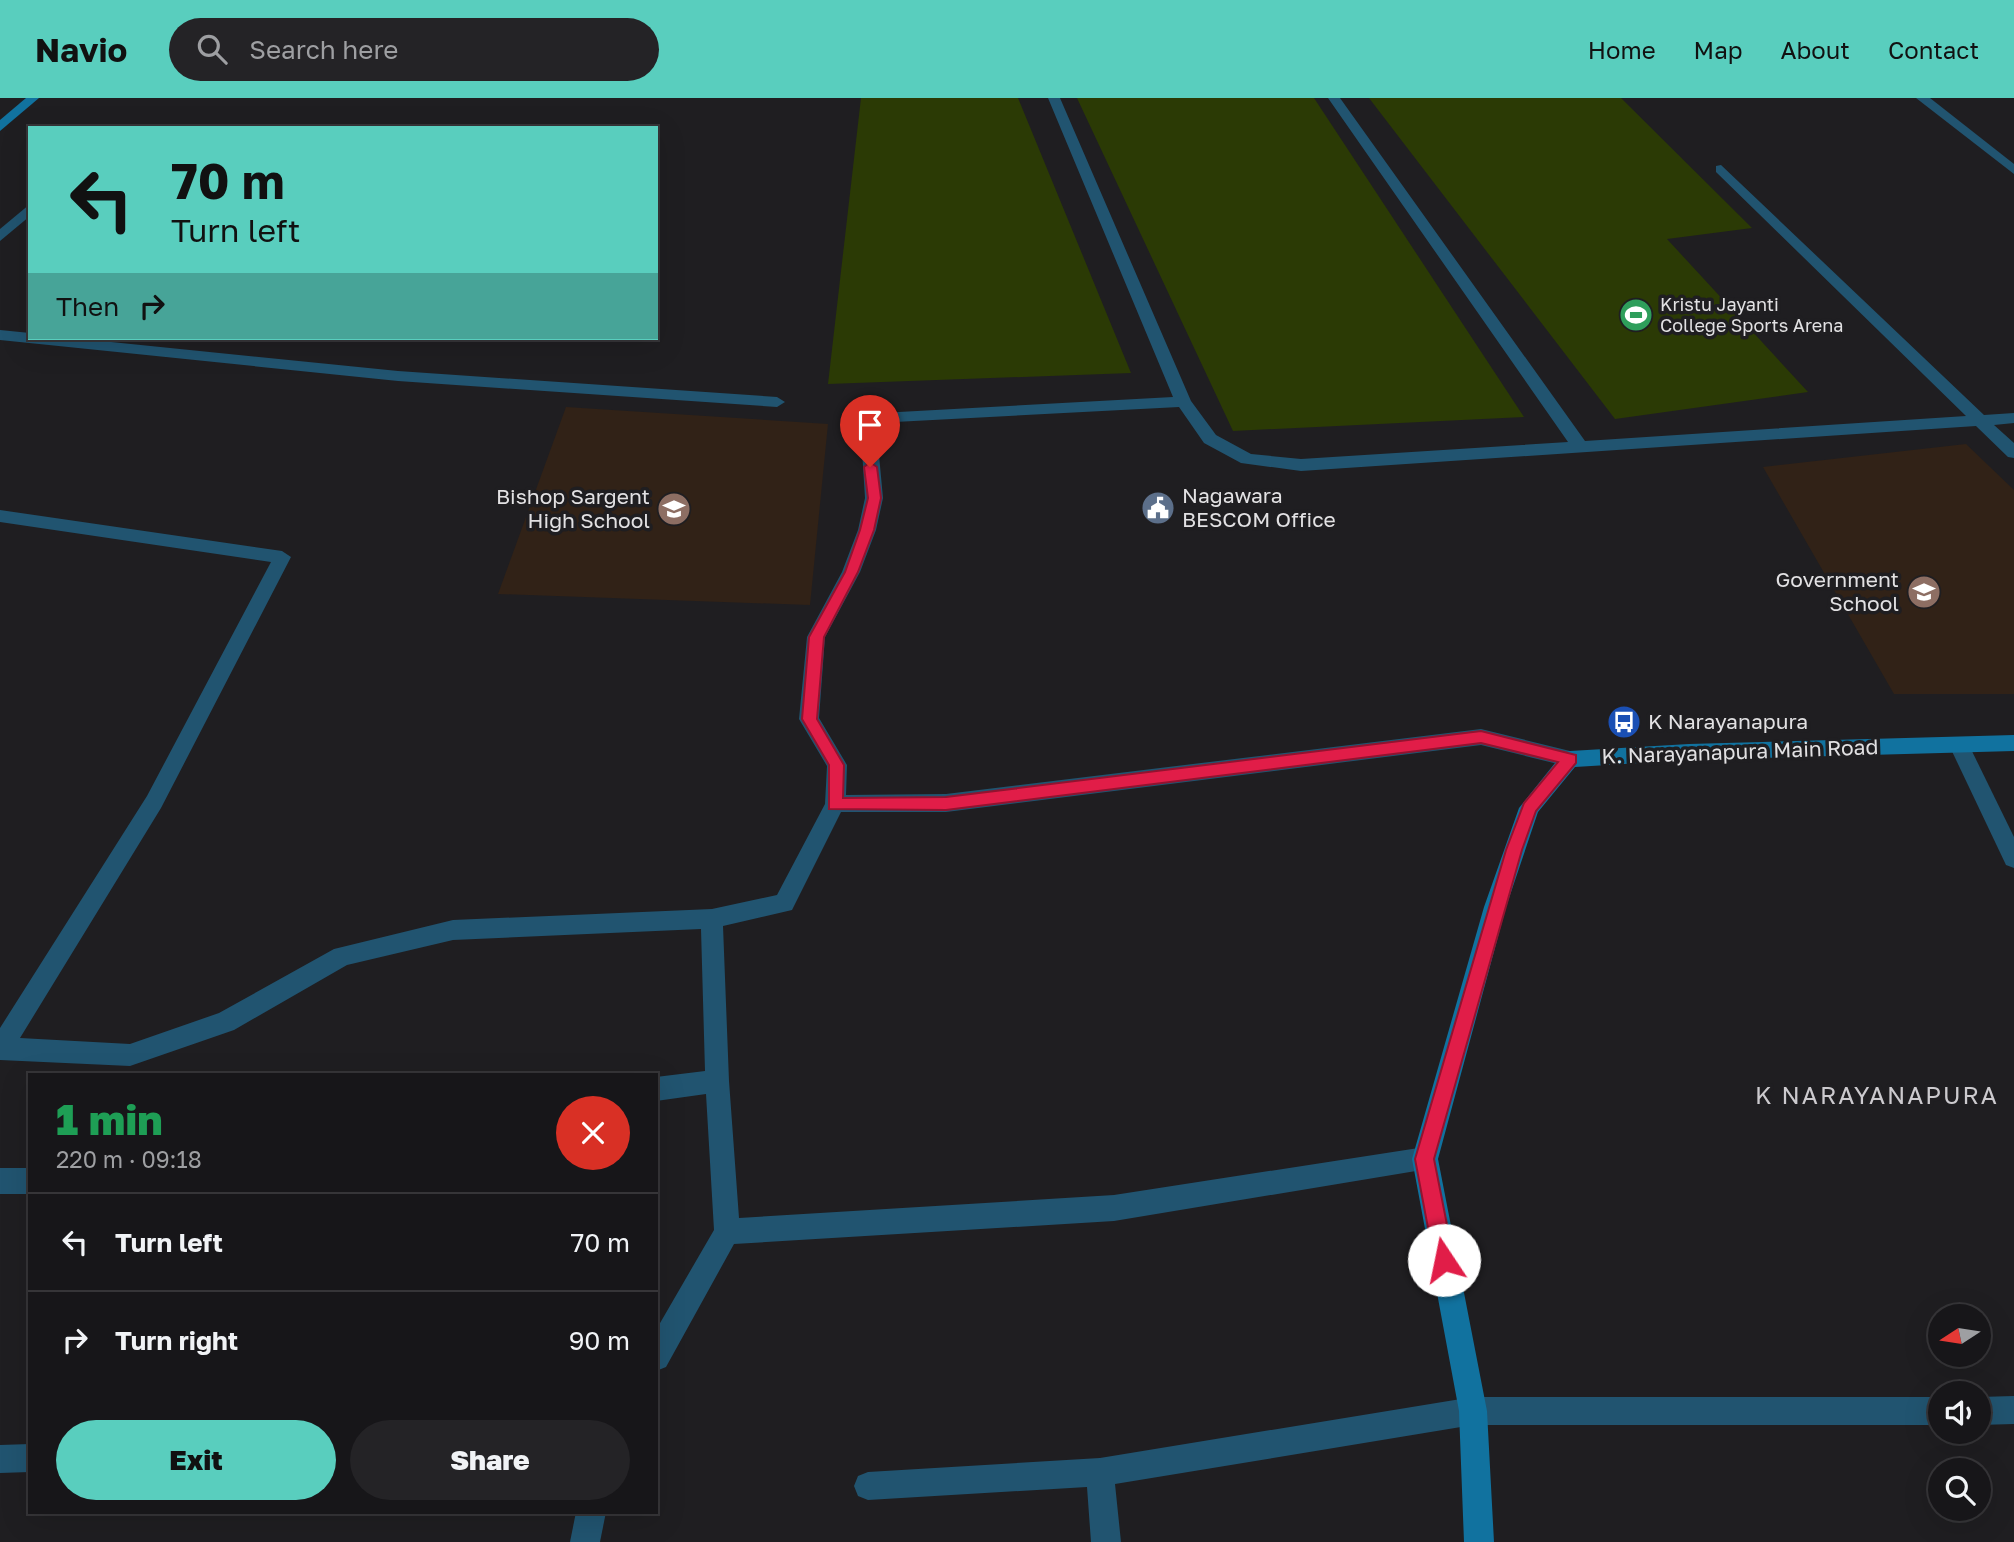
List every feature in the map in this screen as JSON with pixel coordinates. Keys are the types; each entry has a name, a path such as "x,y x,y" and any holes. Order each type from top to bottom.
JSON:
{"street":[{"path":"0,127 33,98"},
{"path":"1054,98 1183,402 1210,439 1247,459 1301,465 2014,418"},
{"path":"1334,98 1581,448"},
{"path":"1923,98 2014,170"},
{"path":"1721,169 2014,453"},
{"path":"0,237 28,210"},
{"path":"0,335 28,338"},
{"path":"49,340 398,376 778,402"},
{"path":"0,516 282,557 154,802 1,1048 130,1055 226,1022 342,956 453,930 712,919 784,903 835,804 837,765 809,719 816,637 852,572 874,498 868,418 1183,402"},
{"path":"835,804 946,803 1481,737 1570,759"},
{"name":"K. Narayanapura Main Road","path":"1479,1542 1473,1411 1425,1159 1514,850 1530,808 1570,759 1689,752 2014,743"},
{"path":"1959,745 2014,859"},
{"path":"658,1353 727,1232 717,1081 712,919"},
{"path":"658,1088 717,1081"},
{"path":"727,1232 1114,1208 1425,1159"},
{"path":"0,1181 28,1181"},
{"path":"868,1486 1100,1472 1473,1411 1928,1410"},
{"path":"1991,1410 2014,1410"},
{"path":"0,1459 28,1458"},
{"path":"1100,1472 1106,1542"},
{"path":"585,1542 591,1514"}],"shaded area":[{"name":"Bishop Sargent High School","path":"566,407 828,424 810,605 498,594"},
{"name":"Government School","path":"1966,444 2014,490 2014,694 1894,694 1763,467"}],"green space":[{"path":"861,98 1018,98 1131,373 828,384"},
{"path":"1077,98 1314,98 1524,417 1233,431"},
{"name":"Kristu Jayanti College Sports Arena","path":"1369,98 1621,98 1752,228 1667,239 1808,392 1615,419"}],"place":[{"name":"Kristu Jayanti College Sports Arena","path":"1636,315"},
{"name":"Nagawara BESCOM Office","path":"1158,508"},
{"name":"Bishop Sargent High School","path":"674,509"},
{"name":"Government School","path":"1924,592"},
{"name":"K Narayanapura","path":"1624,722"}],"district":[{"name":"K NARAYANAPURA","path":"1877,1096"}],"route":[{"path":"870,467 874,498 867,530 852,572 816,637 809,719 837,765 835,804 946,803 1481,737 1570,759 1530,808 1514,850 1495,907 1425,1159 1444,1260"}]}
